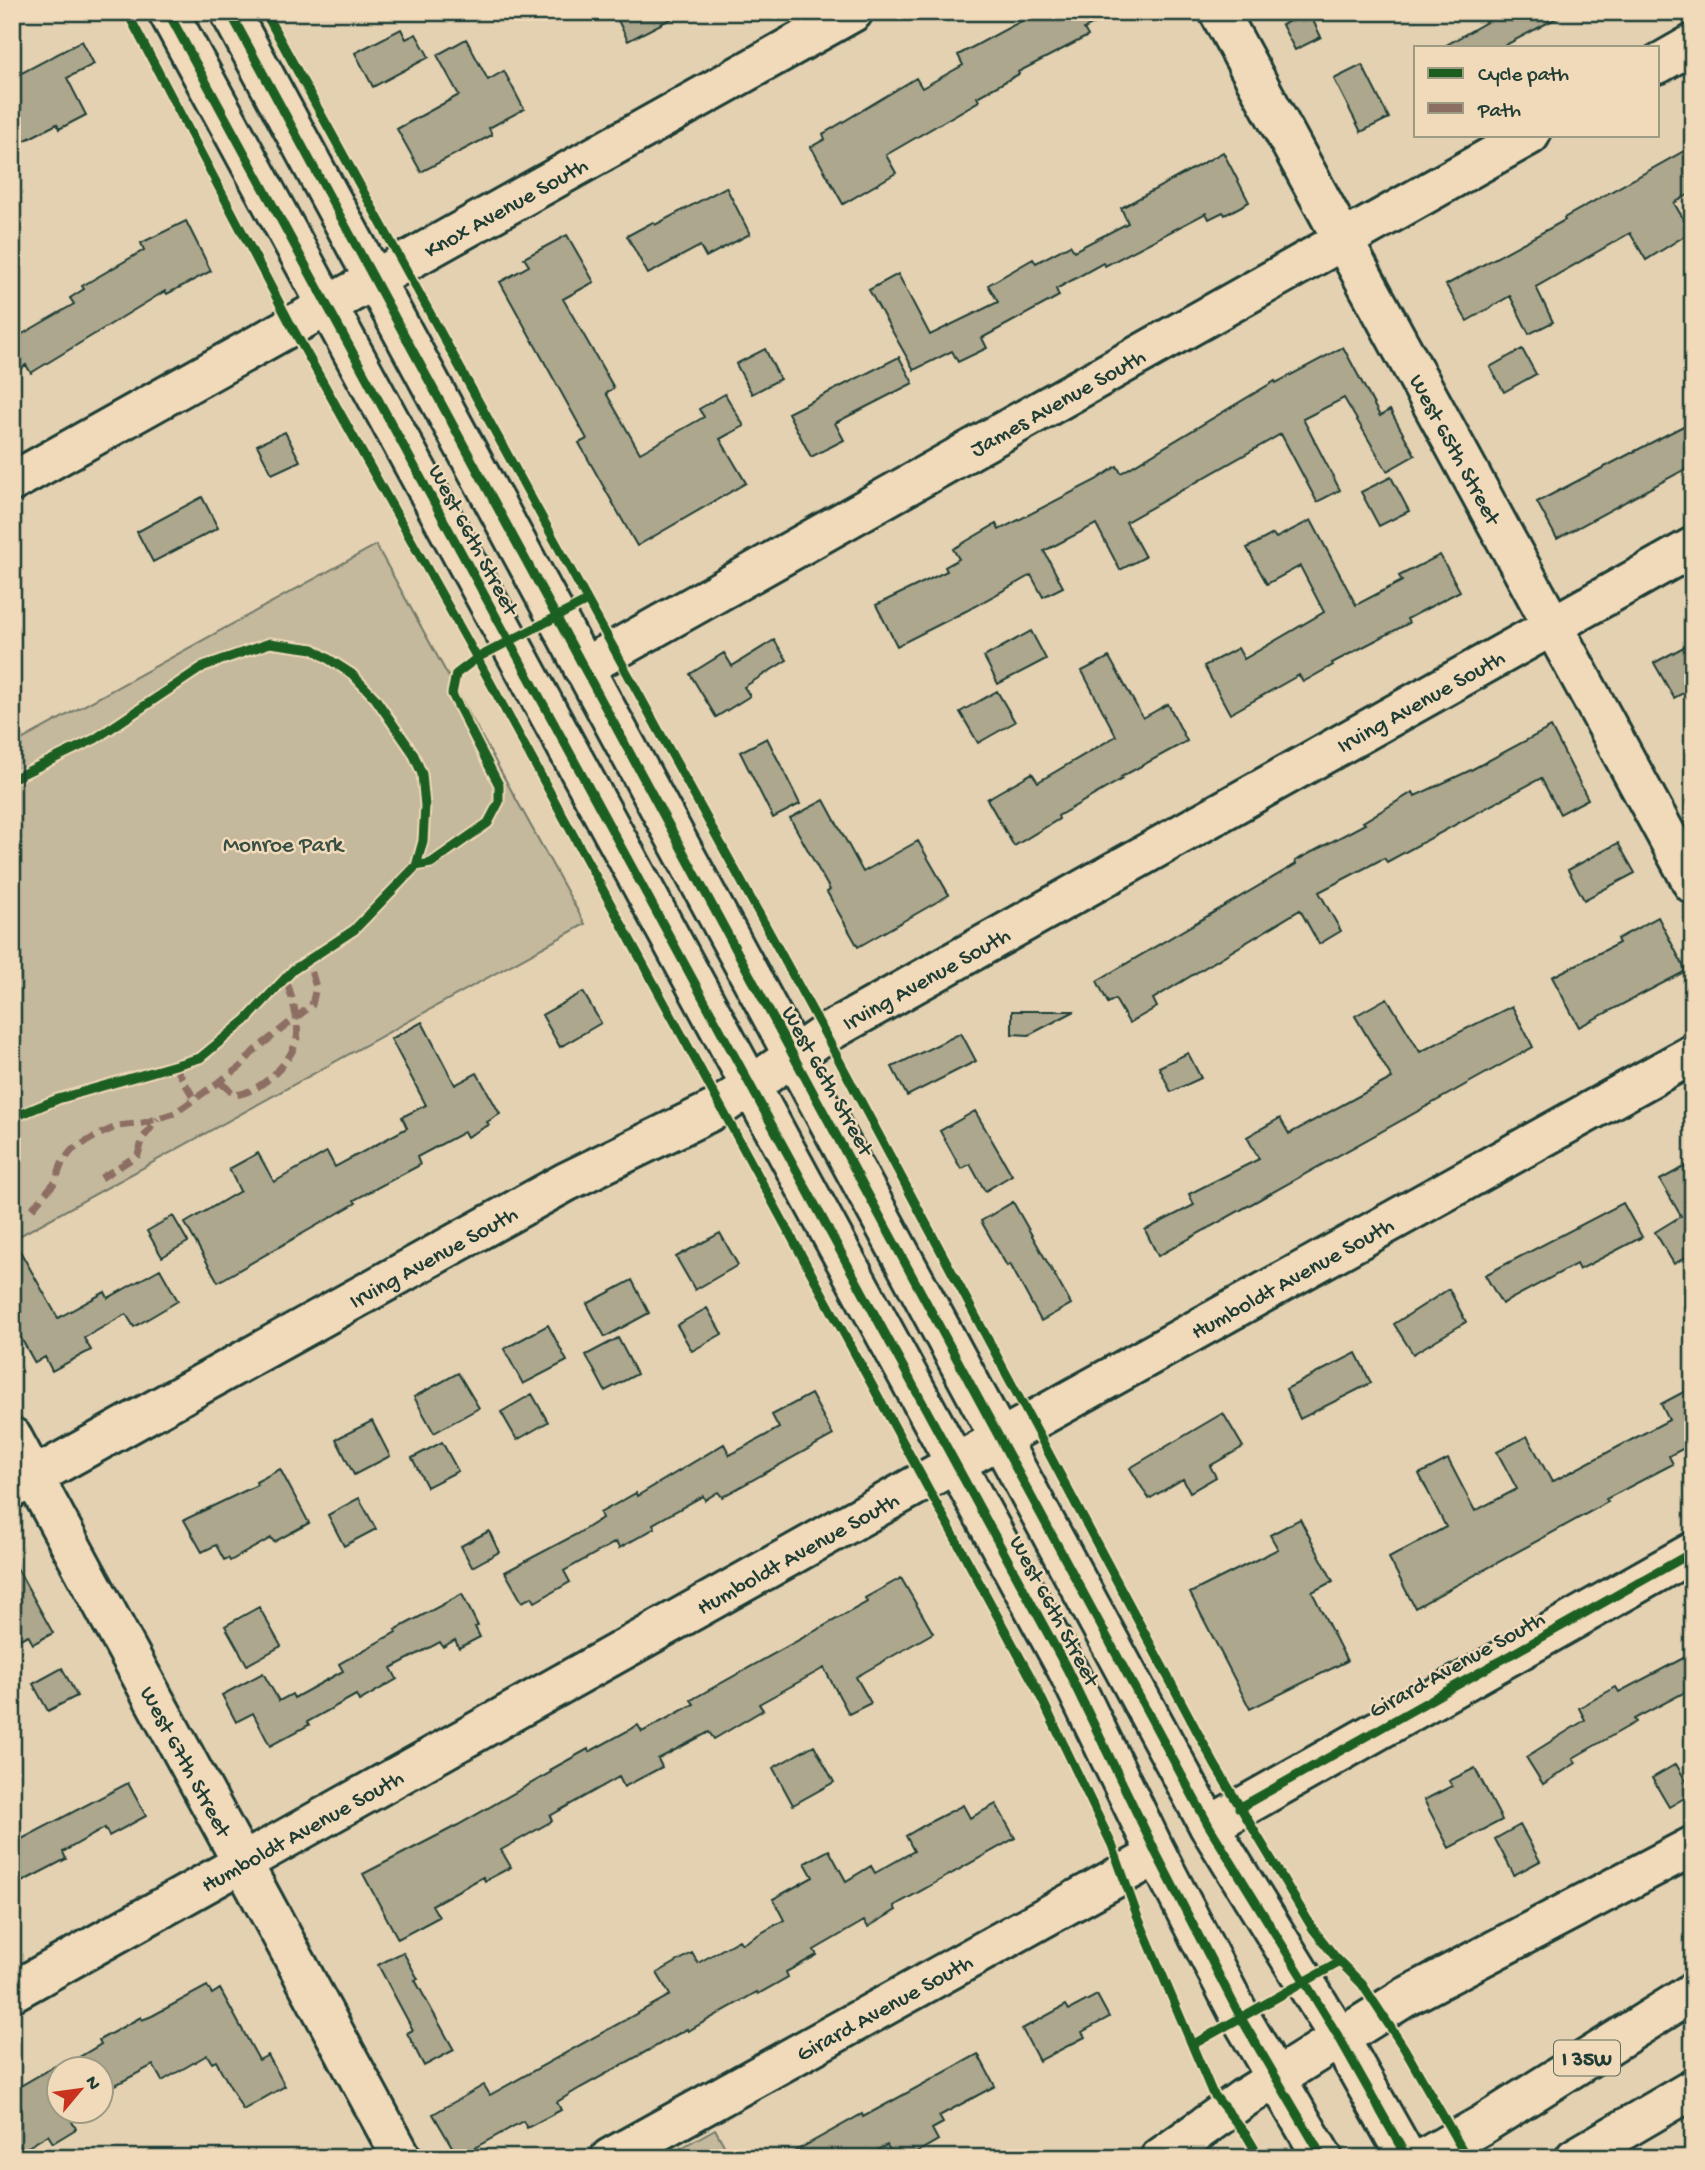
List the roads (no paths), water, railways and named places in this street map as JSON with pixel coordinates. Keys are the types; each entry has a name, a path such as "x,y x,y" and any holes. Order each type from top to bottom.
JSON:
{"main road":[{"name":"West 66th Street","path":"168,12 1068,1669 1157,1855 1241,2018 1322,2158"},
{"name":"West 66th Street","path":"230,12 1209,1826 1340,2039 1407,2158"},
{"name":"Knox Avenue South","path":"12,482 853,12"},
{"name":"West 65th Street","path":"1220,12 1693,884"},
{"path":"1660,63 1693,44"},
{"name":"James Avenue South","path":"583,668 1528,136"},
{"name":"Irving Avenue South","path":"23,1483 566,1182 720,1107 825,1034 1693,547"},
{"name":"Humboldt Avenue South","path":"12,1993 955,1463 1693,1054"},
{"name":"West 67th Street","path":"12,1437 23,1483 243,1864 402,2158"},
{"name":"Girard Avenue South","path":"1209,1826 1693,1552"},
{"path":"1160,2158 1277,2077 1404,1998 1693,1846"},
{"name":"Girard Avenue South","path":"610,2158 1157,1855"},
{"name":"I 35W","path":"1424,2158 1482,2125 1693,1992"},
{"path":"1575,2158 1693,2089"},
{"path":"1656,2112 1693,2102"}],"park label":[{"name":"Monroe Park","path":"283,843"}]}
